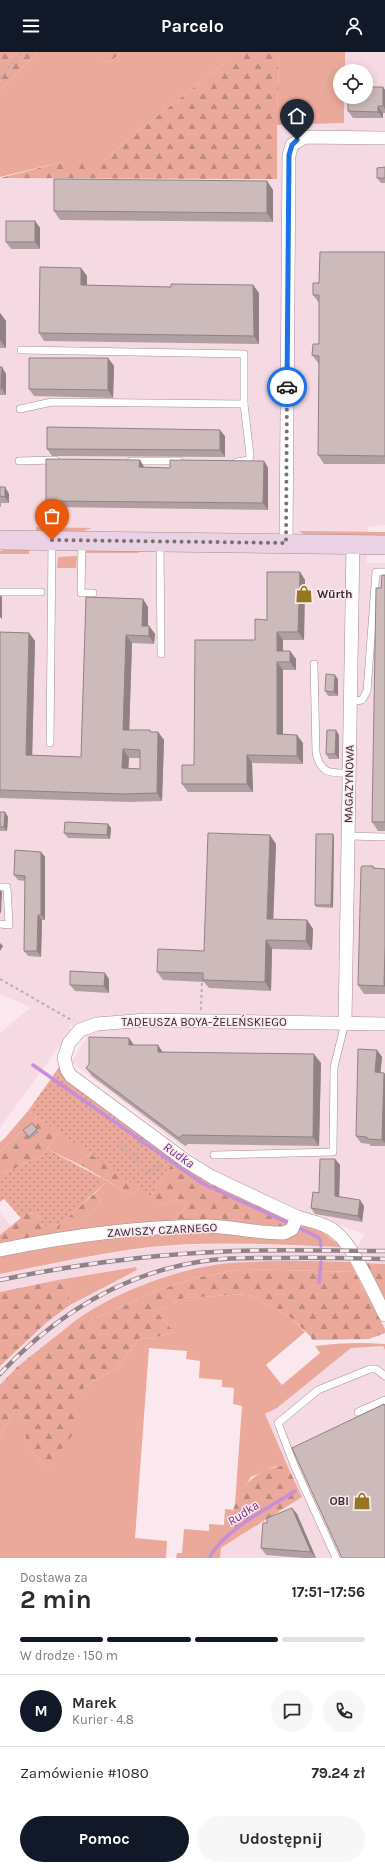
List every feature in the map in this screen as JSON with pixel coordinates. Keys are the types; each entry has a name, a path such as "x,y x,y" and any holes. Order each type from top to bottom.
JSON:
{"street":[{"path":"286,543 289,155 292,145 305,137 385,138"},
{"path":"0,540 385,545"},
{"name":"MAGAZYNOWA","path":"345,1023 353,544"},
{"name":"TADEUSZA BOYA-ŻELEŃSKIEGO","path":"80,1030 97,1024 147,1020 385,1024"},
{"path":"80,1030 68,1043 64,1058 67,1070 77,1081 186,1161 295,1222"},
{"name":"ZAWISZY CZARNEGO","path":"0,1250 100,1234 165,1228 226,1226 277,1233 284,1232 295,1222 328,1227 340,1236 355,1258 385,1315"}],"lane":[{"path":"21,350 244,354 244,404 250,455 249,460 244,462 228,462"},
{"path":"20,409 52,402 244,404"},
{"path":"19,461 62,460"},
{"path":"125,460 189,461"},
{"path":"50,743 52,540"},
{"path":"82,541 81,593 93,593"},
{"path":"160,542 161,654"},
{"path":"350,702 362,700 367,691 376,572 385,572"},
{"path":"0,592 41,592"},
{"path":"314,664 316,753 319,763 323,769 327,771 349,773"},
{"path":"348,836 385,837"},
{"path":"0,887 7,887 9,925 0,924"},
{"path":"214,1154 334,1152 334,1067 345,1023"},
{"path":"336,1558 294,1465 278,1423 318,1390 370,1369 376,1369 385,1376"},
{"path":"358,1412 385,1400"}],"path":[{"path":"0,78 22,52"},
{"path":"0,979 72,1020 80,1030"},
{"path":"201,1011 202,982"},
{"path":"119,1142 123,1150 135,1154"},
{"path":"141,1142 135,1154 138,1167 143,1171 153,1172 160,1166"}],"shaded area":[{"path":"345,52 385,52 385,525 368,527 367,563 385,563 385,1264 313,1261 230,1263 189,1270 103,1304 85,1314 17,1367 0,1385 0,1366 47,1322 70,1305 90,1293 137,1270 136,1267 0,1292 0,1274 151,1247 214,1244 357,1247 365,1234 300,1212 219,1175 71,1062 87,1037 69,1023 71,1030 0,1128 0,1033 31,1007 0,994 0,178 277,179 277,125 343,123 344,104 373,104 373,64 345,64"},
{"path":"0,1213 11,1226 0,1235"},
{"path":"383,1346 385,1350 385,1558 219,1558 221,1548 262,1522 265,1414 277,1408 351,1348"}],"green space":[{"path":"0,52 38,52 0,90"},
{"path":"38,52 95,52 108,63 122,52 233,52 221,66 136,133 103,162 62,162 0,177 0,90"},
{"path":"95,52 122,52 108,63"},
{"path":"233,52 279,52 277,179 0,178 62,162 103,162 136,133 221,66"},
{"path":"279,52 345,52 345,64 333,64 333,104 344,104 344,123 277,125"},
{"path":"36,527 92,528 80,532 36,532"},
{"path":"299,531 385,532 385,537 305,535"},
{"path":"12,548 29,548 29,554 0,554 0,551"},
{"path":"87,550 148,550 137,553 86,553"},
{"path":"77,556 76,568 57,568 58,557"},
{"path":"60,1066 175,1159 151,1196 28,1111"},
{"path":"28,1111 37,1117 0,1152 0,1142"},
{"path":"37,1117 59,1132 42,1156 0,1175 0,1152"},
{"path":"59,1132 91,1154 81,1159 82,1166 47,1149"},
{"path":"47,1149 107,1181 61,1224 43,1227 38,1214 27,1213 21,1218 4,1199 0,1202 0,1175 42,1156"},
{"path":"91,1154 140,1187 131,1195 82,1166 81,1159"},
{"path":"175,1159 290,1218 285,1227 226,1222 174,1223 188,1203 175,1199 165,1205 151,1196"},
{"path":"107,1181 131,1195 140,1187 165,1205 175,1199 188,1203 174,1223 57,1236 61,1224 68,1217 84,1216 93,1212 101,1199 94,1194"},
{"path":"94,1194 101,1199 93,1212 79,1217 68,1217"},
{"path":"27,1213 38,1214 43,1227 61,1224 57,1236 0,1245 0,1235"},
{"path":"300,1222 321,1231 342,1247 246,1244 174,1245 112,1252 0,1274 0,1255 39,1246 149,1234 227,1230 253,1234"},
{"path":"261,1261 350,1262 355,1272 242,1269 195,1278 156,1291 89,1321 75,1321 109,1300 170,1275 211,1265 230,1263"},
{"path":"364,1263 385,1264 385,1301"},
{"path":"136,1267 137,1270 70,1305 68,1288 58,1280"},
{"path":"242,1269 355,1272 385,1329 385,1333 369,1339 312,1340 311,1337 291,1318 248,1294 184,1298 156,1311 174,1332 150,1339 140,1338 117,1368 84,1387 74,1433 48,1467 26,1447 26,1421 16,1408 0,1436 0,1385 17,1367 75,1321 89,1321 156,1291 195,1278"},
{"path":"58,1280 68,1288 70,1305 47,1322 0,1366 0,1292"},
{"path":"248,1294 291,1318 305,1332 266,1365 282,1385 320,1353 315,1346 350,1343 376,1343 385,1344 385,1350 383,1346 351,1348 277,1408 265,1414 287,1465 273,1467 251,1477 235,1504 242,1406 233,1404 234,1388 222,1387 222,1380 199,1378 200,1361 186,1359 187,1351 149,1348 135,1538 167,1541 166,1558 0,1558 0,1436 16,1408 26,1421 26,1447 48,1467 79,1405 84,1387 117,1368 140,1338 150,1339 174,1332 156,1311 184,1298"},
{"path":"287,1465 302,1497 241,1535 230,1520 236,1502 245,1486 250,1480 262,1472"},
{"path":"225,1509 234,1510 230,1520 241,1535 221,1548 220,1558 176,1558 177,1553 182,1553 184,1529 209,1531 209,1524 224,1525"}],"building":[{"path":"373,87 383,87 383,106 378,106 378,112 348,111 348,104 373,104"},
{"path":"385,167 385,178 377,178 377,168"},
{"path":"54,179 267,181 267,213 54,211"},
{"path":"6,221 35,221 35,242 6,242"},
{"path":"320,252 385,252 385,456 318,455 319,356 312,355 313,344 319,344 319,295 313,295 313,283 319,283"},
{"path":"40,267 81,268 81,285 171,287 171,284 253,285 254,336 39,333"},
{"path":"29,358 108,358 108,390 29,389"},
{"path":"0,367 2,367 1,388 0,388"},
{"path":"47,427 220,430 220,450 47,449"},
{"path":"46,459 140,460 139,467 170,468 170,460 264,461 263,503 46,501"},
{"path":"0,487 5,487 5,497 0,496"},
{"path":"267,572 300,572 298,632 277,632 277,651 290,651 290,662 277,662 277,734 297,735 297,756 247,755 247,784 182,784 182,765 194,765 195,640 255,640 255,619 267,620"},
{"path":"382,575 385,575 385,822 372,822 376,588 381,588"},
{"path":"86,597 143,599 142,626 149,626 149,636 126,635 123,730 150,730 150,732 158,732 157,793 124,794 0,790 0,632 29,633 26,755 81,757","holes":["123,749 140,750 140,769 122,768"]},
{"path":"326,674 335,675 334,692 325,691"},
{"path":"327,730 336,730 335,754 326,754"},
{"path":"0,812 5,812 4,827 0,827"},
{"path":"65,822 108,824 107,835 64,833"},
{"path":"208,833 270,835 267,919 307,920 306,941 266,940 265,982 203,980 203,973 157,972 158,949 204,951"},
{"path":"316,834 333,834 331,905 315,905"},
{"path":"15,850 41,852 41,915 38,915 37,951 24,951 25,876 14,875"},
{"path":"362,866 373,866 373,868 385,869 384,986 358,985"},
{"path":"70,971 105,973 104,986 70,985"},
{"path":"89,1037 129,1038 129,1045 158,1045 158,1052 314,1054 313,1137 182,1135 179,1138 86,1068 89,1064"},
{"path":"358,1049 377,1050 375,1072 384,1073 382,1140 367,1139 367,1137 356,1136"},
{"path":"32,1123 37,1129 29,1137 23,1130"},
{"path":"320,1159 335,1159 335,1196 360,1200 358,1216 311,1208 313,1192 319,1193"},
{"name":"OBI","path":"384,1404 385,1558 342,1558 292,1448"},
{"path":"292,1508 311,1552 261,1548 263,1523 267,1523 267,1518"}],"waterway":[{"name":"Rudka","path":"33,1065 202,1183 316,1236 320,1239 321,1246"},
{"name":"Rudka","path":"319,1282 321,1262"},
{"name":"Rudka","path":"209,1558 225,1538 236,1529 260,1512 295,1491"}],"railway":[{"path":"0,1280 58,1269 116,1261 204,1252 253,1250 385,1251"},
{"path":"0,1374 45,1332 70,1314 123,1284 151,1273 181,1265 229,1258 385,1259"}],"way so far":[{"path":"52,540 286,543 287,387"}],"place":[{"name":"Würth","path":"304,594"},
{"name":"OBI","path":"362,1501"}],"route":[{"path":"287,387 289,155 292,145 297,140"}]}
